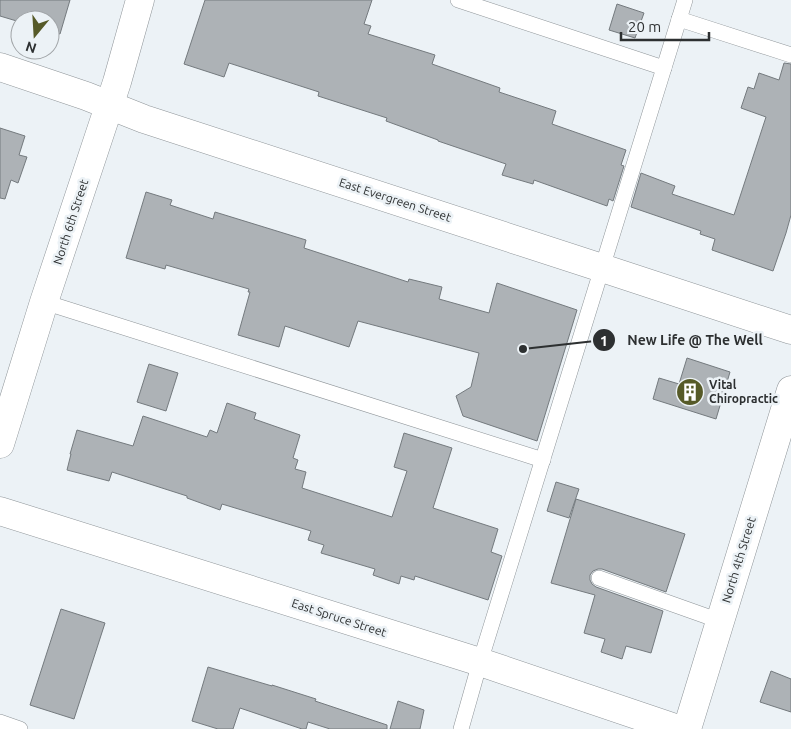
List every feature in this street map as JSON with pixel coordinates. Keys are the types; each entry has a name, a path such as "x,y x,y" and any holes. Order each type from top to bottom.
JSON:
{"street":[{"name":"North 6th Street","path":"0,444 44,302 109,105 140,0"},
{"name":"East Evergreen Street","path":"0,67 154,122 791,330"},
{"name":"North 4th Street","path":"687,729 791,390"},
{"name":"East Spruce Street","path":"0,511 480,662 678,729"}],"lane":[{"path":"458,0 664,68"},
{"path":"461,729 480,662 685,0"},
{"path":"679,20 791,55"},
{"path":"44,302 543,460"},
{"path":"599,578 720,621"},
{"path":"0,722 20,729"}],"building":[{"path":"0,0 70,0 60,34 60,10 10,10 10,19 0,16"},
{"path":"205,0 372,0 364,24 371,26 368,34 435,55 432,64 500,88 499,92 556,111 552,124 626,150 621,165 624,166 613,201 609,199 607,206 534,180 533,184 502,175 506,164 386,121 387,118 318,96 319,92 229,63 224,77 184,64"},
{"path":"617,4 644,13 635,38 609,30"},
{"path":"784,63 791,64 791,215 773,271 712,250 715,239 700,234 701,231 631,207 641,173 675,186 672,194 734,215 766,117 741,108 748,87 754,89 759,73 779,80"},
{"path":"0,128 25,136 19,155 27,157 18,183 11,180 5,199 0,198"},
{"path":"146,192 172,200 170,205 213,219 215,212 306,240 304,248 408,282 409,279 442,287 439,299 489,313 497,283 577,310 537,441 463,416 456,396 471,387 479,353 358,321 349,347 285,326 279,347 238,335 250,292 248,292 249,289 166,265 165,269 126,258"},
{"name":"Vital Chiropractic","path":"687,358 730,372 716,419 653,399 659,378 679,384"},
{"path":"149,364 178,373 166,411 137,402"},
{"path":"227,403 256,413 254,419 300,435 293,458 298,460 295,469 306,472 302,488 392,517 407,471 394,467 404,433 452,448 433,508 498,529 491,552 502,556 488,600 415,576 414,580 401,576 399,584 373,575 375,569 321,553 324,545 308,540 311,531 222,504 220,510 187,498 187,496 112,472 109,481 67,470 77,430 133,446 143,416 207,437 210,430 217,433"},
{"path":"556,482 579,489 569,518 547,511"},
{"path":"576,499 685,534 666,592 602,569 593,571 590,575 592,584 596,587 663,611 651,653 626,646 622,659 601,652 605,639 584,633 595,595 551,583"},
{"path":"61,609 105,623 74,719 30,705"},
{"path":"208,667 316,699 315,701 387,725 387,729 330,729 308,722 306,729 302,729 240,708 233,729 218,729 192,721"},
{"path":"771,671 791,679 791,712 760,702"},
{"path":"398,701 424,710 420,729 390,729"}],"place":[{"name":"New Life @ The Well","path":"523,349"},
{"name":"Vital Chiropractic","path":"690,392"}]}
